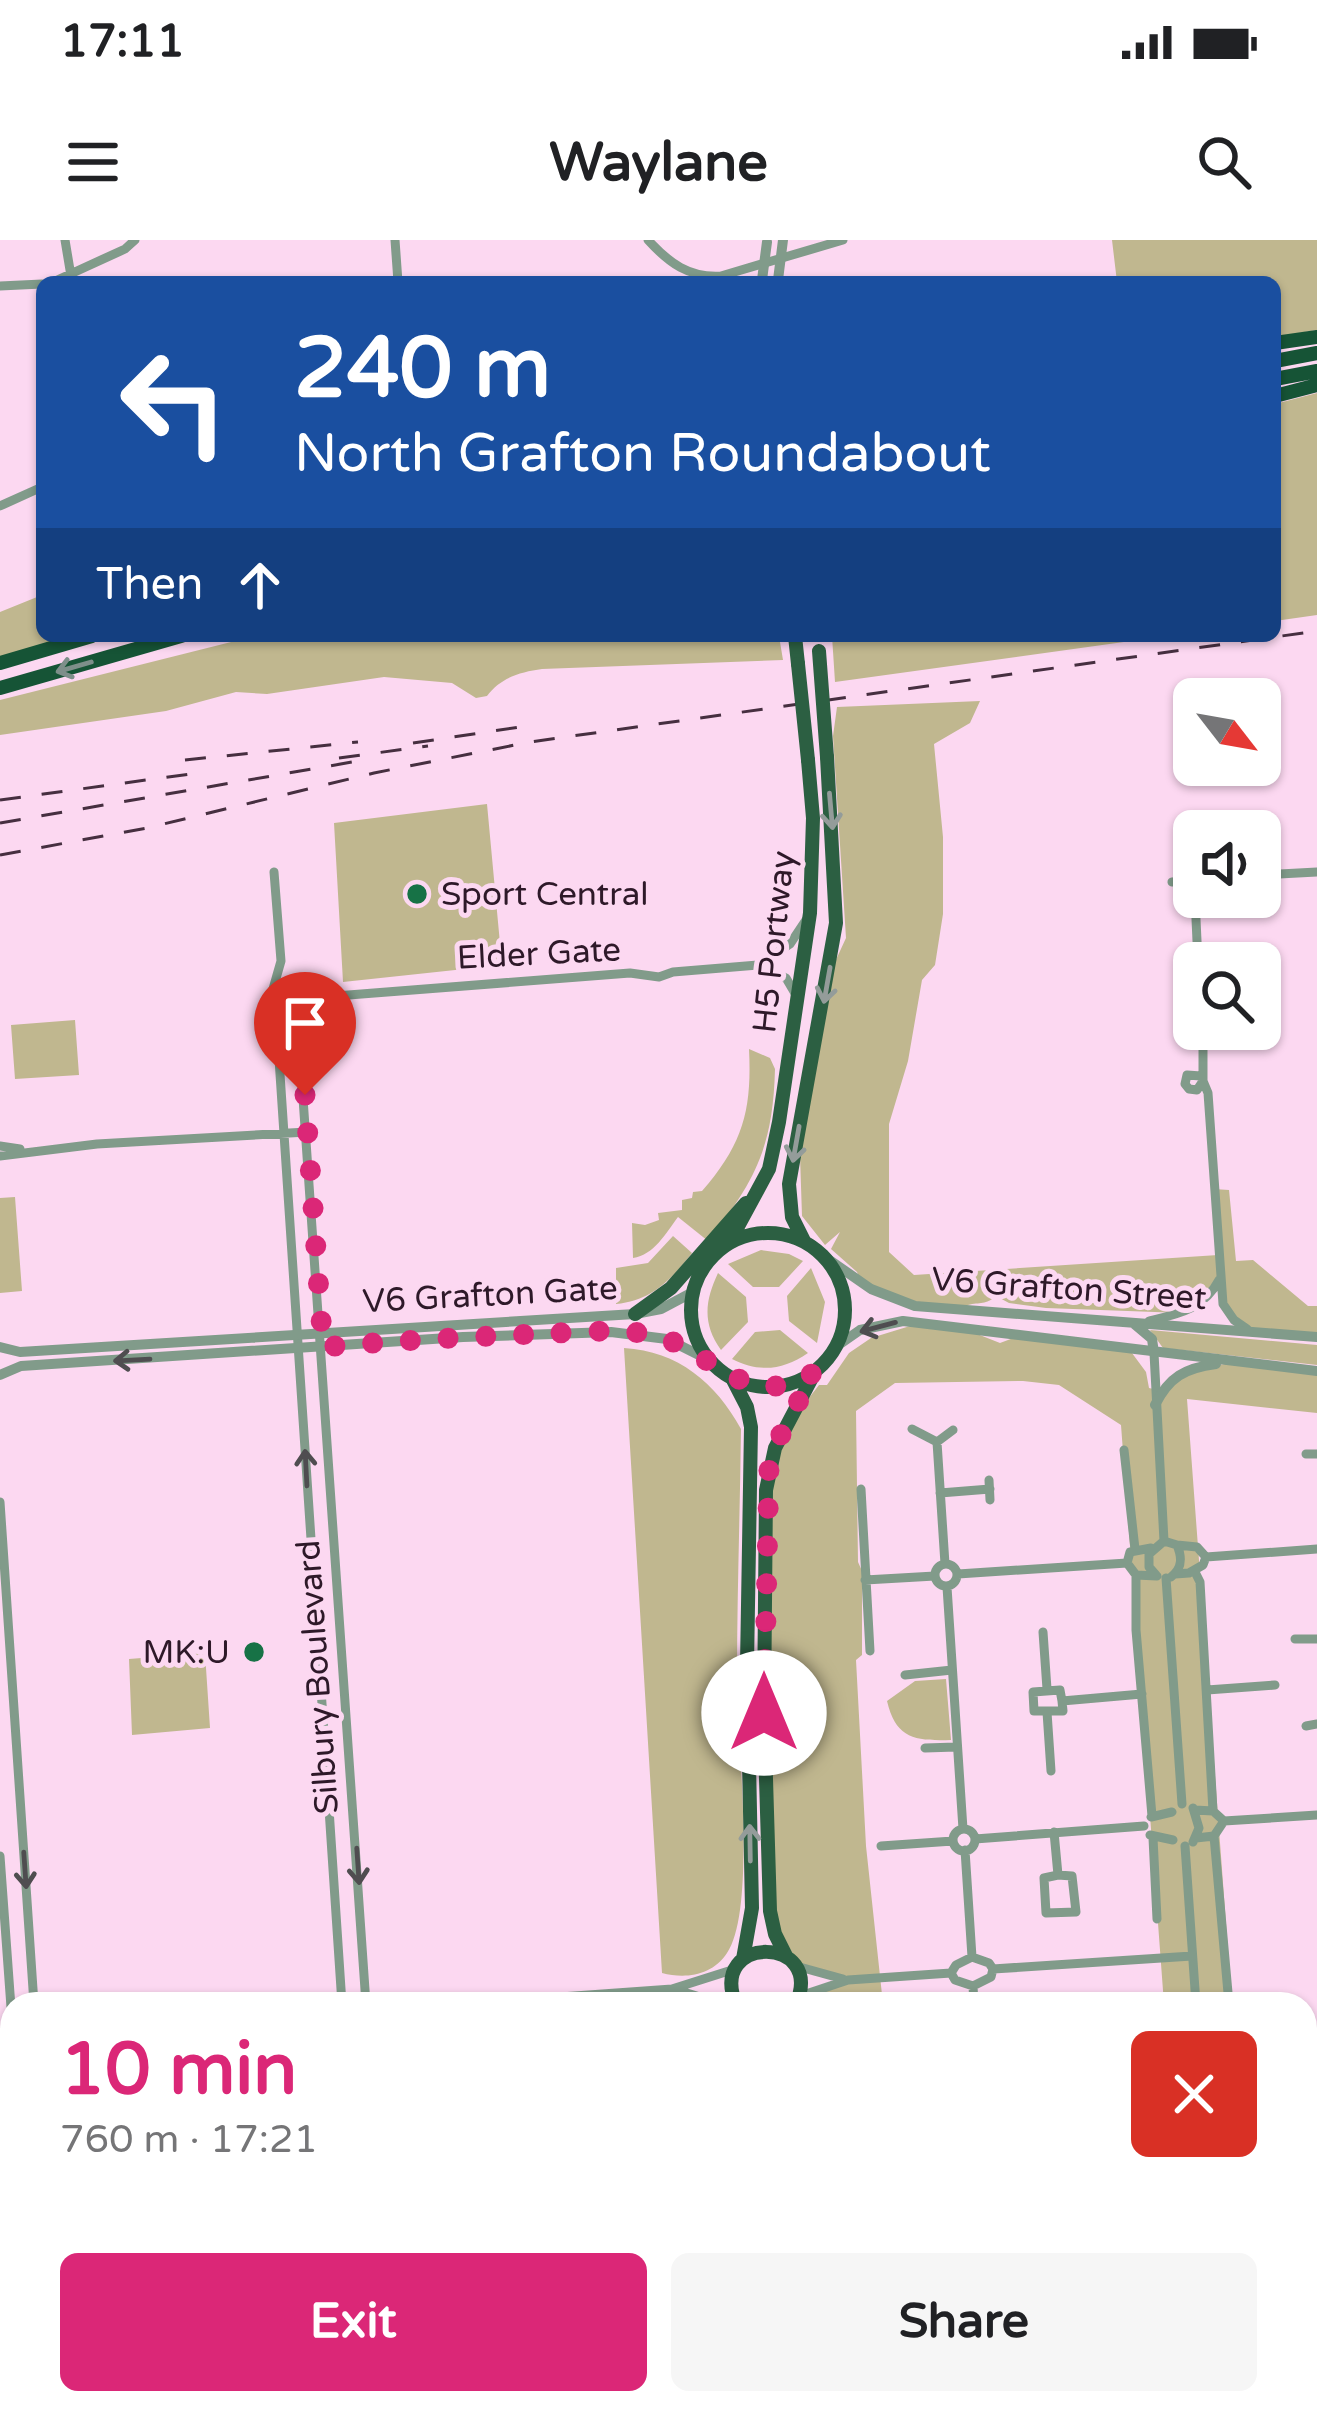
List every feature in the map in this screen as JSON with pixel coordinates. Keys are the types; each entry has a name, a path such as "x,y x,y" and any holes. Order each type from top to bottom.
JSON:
{"highway":[{"path":"1281,342 1317,338"},
{"path":"1281,361 1317,353"},
{"path":"1281,378 1317,371"},
{"path":"1281,394 1317,385"},
{"path":"0,663 72,642"},
{"path":"0,688 161,642"},
{"path":"148,646 166,642"}],"main road":[{"name":"H5 Portway","path":"719,1246 769,1169 799,1000 810,913 813,818 796,642"},
{"name":"H5 Portway","path":"818,642 836,923 789,1184 793,1217 818,1251"},
{"path":"635,1314 719,1246 759,1233 818,1251 845,1297 837,1346 815,1372 775,1448 766,1490 764,1713 770,1911 775,1934 791,1961 797,1992"},
{"path":"697,1268 693,1327 747,1408 751,1427 747,1713 752,1908 732,1992"},
{"path":"718,1367 761,1387 787,1385 815,1372"},
{"path":"739,1964 764,1950 791,1961"}],"street":[{"path":"65,240 70,276 125,250 135,240"},
{"path":"395,240 398,276"},
{"path":"648,240 683,271 699,276"},
{"path":"779,276 783,240"},
{"path":"721,276 843,240"},
{"path":"763,276 767,241"},
{"path":"0,286 36,284"},
{"path":"0,506 36,490"},
{"path":"274,872 281,961 270,1004 276,1013 296,1333"},
{"path":"1281,874 1317,872"},
{"path":"758,965 790,944 810,913"},
{"path":"281,961 295,987 299,1009 322,1331"},
{"path":"758,965 786,977 799,1000"},
{"name":"Elder Gate","path":"299,1009 323,998 630,973 659,977 758,965"},
{"path":"273,989 295,987"},
{"name":"Elder Gate","path":"295,987 323,998"},
{"path":"276,1013 290,1016 299,1009"},
{"path":"1194,1091 1201,1050"},
{"path":"1199,1077 1185,1084 1209,1117"},
{"path":"1199,1077 1208,1093 1227,1312 1247,1329"},
{"path":"0,1156 97,1144 307,1132"},
{"path":"0,1146 25,1150"},
{"name":"V6 Grafton Street","path":"818,1251 871,1289 915,1306 1317,1337"},
{"path":"1135,1322 1193,1309 1221,1275"},
{"name":"V6 Grafton Gate","path":"0,1348 20,1352 635,1314 661,1309 693,1292"},
{"name":"V6 Grafton Street","path":"837,1346 860,1330 903,1321 1317,1371"},
{"path":"1135,1322 1152,1339 1154,1389"},
{"name":"Silbury Boulevard","path":"322,1331 365,1992"},
{"name":"Silbury Boulevard","path":"296,1333 341,1992"},
{"name":"V6 Grafton Gate","path":"0,1375 21,1366 359,1344 632,1333 667,1339 718,1367"},
{"path":"0,1348 4,1361 0,1375"},
{"path":"1133,1350 1149,1367 1154,1389 1164,1541"},
{"path":"1156,1405 1163,1388 1183,1371 1237,1362"},
{"path":"912,1429 937,1442"},
{"path":"937,1442 953,1430"},
{"path":"937,1442 945,1564"},
{"path":"1124,1450 1135,1549"},
{"path":"862,1490 870,1652"},
{"path":"940,1493 990,1490"},
{"path":"0,1502 33,1992"},
{"path":"1126,1563 1135,1549 1164,1541 1197,1547 1206,1556 1317,1550"},
{"path":"1166,1576 1181,1560 1177,1545"},
{"path":"1151,1548 1148,1560 1166,1576 1182,1804"},
{"path":"311,1552 336,1550"},
{"path":"1136,1575 1194,1570 1206,1556"},
{"path":"958,1574 1126,1563"},
{"path":"1126,1563 1136,1575 1152,1816"},
{"path":"945,1564 958,1574 947,1586 940,1585 935,1576 945,1564"},
{"path":"1194,1570 1200,1582 1213,1810 1224,1821 1317,1815"},
{"path":"865,1580 935,1576"},
{"path":"947,1586 963,1829 975,1839"},
{"path":"1043,1632 1047,1689"},
{"path":"1295,1639 1317,1639"},
{"path":"904,1676 952,1670"},
{"path":"320,1684 345,1683"},
{"path":"1207,1690 1275,1685"},
{"path":"1047,1689 1060,1690 1063,1711 1034,1711 1033,1692 1047,1689"},
{"path":"1062,1701 1142,1694"},
{"path":"1047,1712 1051,1771"},
{"path":"925,1748 956,1747"},
{"path":"1182,1804 1213,1810"},
{"path":"972,1957 965,1850 975,1839 1144,1826 1152,1816 1172,1812 1182,1804"},
{"path":"1195,1810 1196,1838"},
{"path":"1172,1812 1173,1840"},
{"path":"330,1817 354,1815"},
{"path":"1224,1821 1214,1836 1227,1992"},
{"path":"1144,1826 1154,1838 1157,1919"},
{"path":"963,1829 953,1841 965,1850"},
{"path":"1054,1832 1058,1876"},
{"path":"1185,1846 1196,1838 1214,1836"},
{"path":"1154,1838 1185,1846"},
{"path":"881,1846 953,1841"},
{"path":"1185,1846 1195,1992"},
{"path":"0,1856 10,1992"},
{"path":"1058,1876 1072,1876 1076,1912 1046,1913 1044,1878 1058,1876"},
{"path":"993,1970 1192,1956"},
{"path":"972,1957 989,1963 993,1970 991,1977 973,1986 955,1980 951,1973 972,1957"},
{"path":"791,1961 848,1980"},
{"path":"630,1992 672,1989 739,1964"},
{"path":"818,1992 848,1980 951,1973"},
{"path":"973,1986 973,1992"},
{"path":"672,1989 682,1992"}],"shaded area":[{"path":"1112,240 1317,240 1317,330 1281,336 1281,276 1116,276"},
{"path":"1317,393 1317,615 1281,620 1281,402"},
{"path":"36,597 36,642 51,642 0,657 0,612"},
{"path":"231,642 780,642 783,660 542,669 511,677 487,696 476,698 452,683 384,677 267,694 236,692 166,711 0,735 0,700"},
{"path":"832,642 1124,642 835,682"},
{"path":"980,701 970,723 934,744 943,837 943,914 935,965 922,980 908,1061 889,1124 889,1252 914,1275 1218,1255 1214,1189 1229,1190 1236,1261 1253,1260 1308,1306 1317,1306 1317,1337 1247,1329 1227,1312 1221,1279 1182,1313 1046,1308 1009,1303 996,1296 954,1308 926,1306 861,1282 857,1272 831,1249 840,1232 825,1245 802,1216 799,1126 828,977 846,938 833,736 837,707"},
{"name":"Sport Central","path":"487,804 502,965 343,982 334,823"},
{"path":"75,1020 79,1075 15,1079 11,1025"},
{"path":"749,1049 770,1058 775,1069 770,1121 749,1181 708,1241 678,1217 653,1248 633,1258 632,1223 645,1225 659,1220 658,1213 682,1210 682,1200 702,1191 736,1142 749,1090"},
{"path":"15,1197 22,1291 0,1293 0,1198"},
{"path":"673,1236 692,1253 684,1263 650,1294 616,1304 616,1268 648,1263"},
{"path":"761,1250 803,1261 779,1287 753,1287 728,1264"},
{"path":"811,1268 825,1302 817,1343 789,1321 787,1296"},
{"path":"718,1273 746,1297 748,1322 721,1350 708,1312"},
{"path":"923,1322 962,1328 1000,1343 1021,1335 1129,1349 1146,1372 1149,1388 1162,1391 1183,1371 1237,1362 1317,1371 1317,1413 1187,1399 1231,1992 1163,1992 1121,1425 1059,1385 895,1383 856,1411 862,1655 856,1660 866,1846 882,1992 812,1992 844,1981 796,1966 775,1934 764,1722 772,1488 781,1450 802,1407 819,1385 827,1385 849,1353 871,1338"},
{"path":"780,1330 808,1353 771,1368 732,1359 755,1332"},
{"path":"1150,1330 1317,1345 1317,1365 1163,1348"},
{"path":"624,1348 662,1355 693,1372 720,1397 741,1429 737,1678 741,1900 736,1931 721,1961 706,1971 680,1976 662,1973"},
{"path":"205,1653 210,1728 132,1735 129,1659"},
{"path":"946,1679 951,1740 917,1738 902,1730 887,1701 915,1681"}],"railway":[{"path":"1281,636 1317,631"},
{"path":"0,855 147,828 374,773 530,742 1239,642"},
{"path":"413,743 520,727"},
{"path":"185,760 358,742"},
{"path":"339,758 428,746"},
{"path":"0,823 358,761"},
{"path":"0,800 205,772"}],"place":[{"name":"Sport Central","path":"417,894"},
{"name":"MK:U","path":"254,1652"}],"route":[{"path":"305,1095 323,1347 463,1337 632,1333 680,1345 732,1378 761,1387 799,1382 815,1372 783,1429 769,1468 764,1713"}]}
